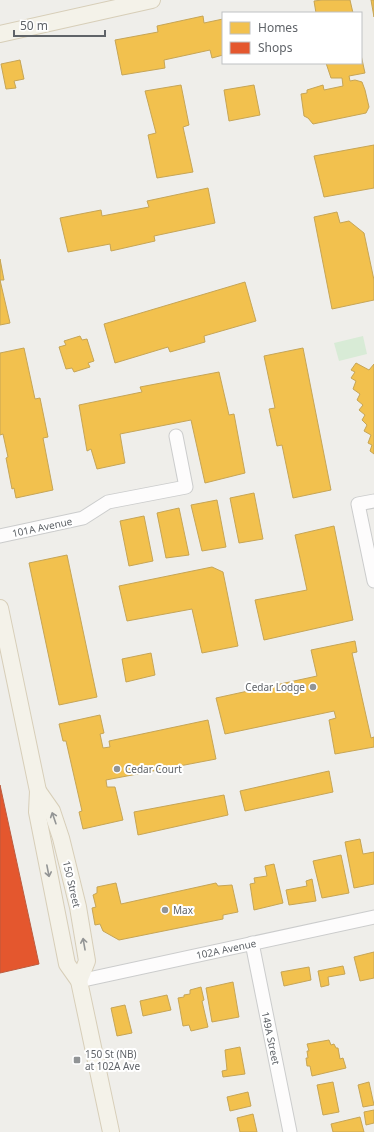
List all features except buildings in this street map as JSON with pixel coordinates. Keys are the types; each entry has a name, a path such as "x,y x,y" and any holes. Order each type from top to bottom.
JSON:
{"main road":[{"path":"0,34 152,0"},
{"name":"150 Street","path":"0,608 38,791 37,812 67,964 79,981 111,1132"},
{"name":"150 Street","path":"38,791 52,811 61,838 76,901 87,961 79,981"}],"street":[{"name":"101A Avenue","path":"0,536 83,518 108,502 186,487 176,436"},
{"path":"374,501 358,504 374,581"},
{"name":"102A Avenue","path":"79,981 374,917"},
{"name":"149A Street","path":"252,943 290,1132"}],"green space":[{"path":"363,336 367,354 339,361 334,343"}],"place":[{"name":"Cedar Lodge","path":"313,687"},
{"name":"Cedar Court","path":"117,769"},
{"name":"Max","path":"165,910"},
{"name":"150 St (NB) at 102A Ave","path":"77,1060"}]}
